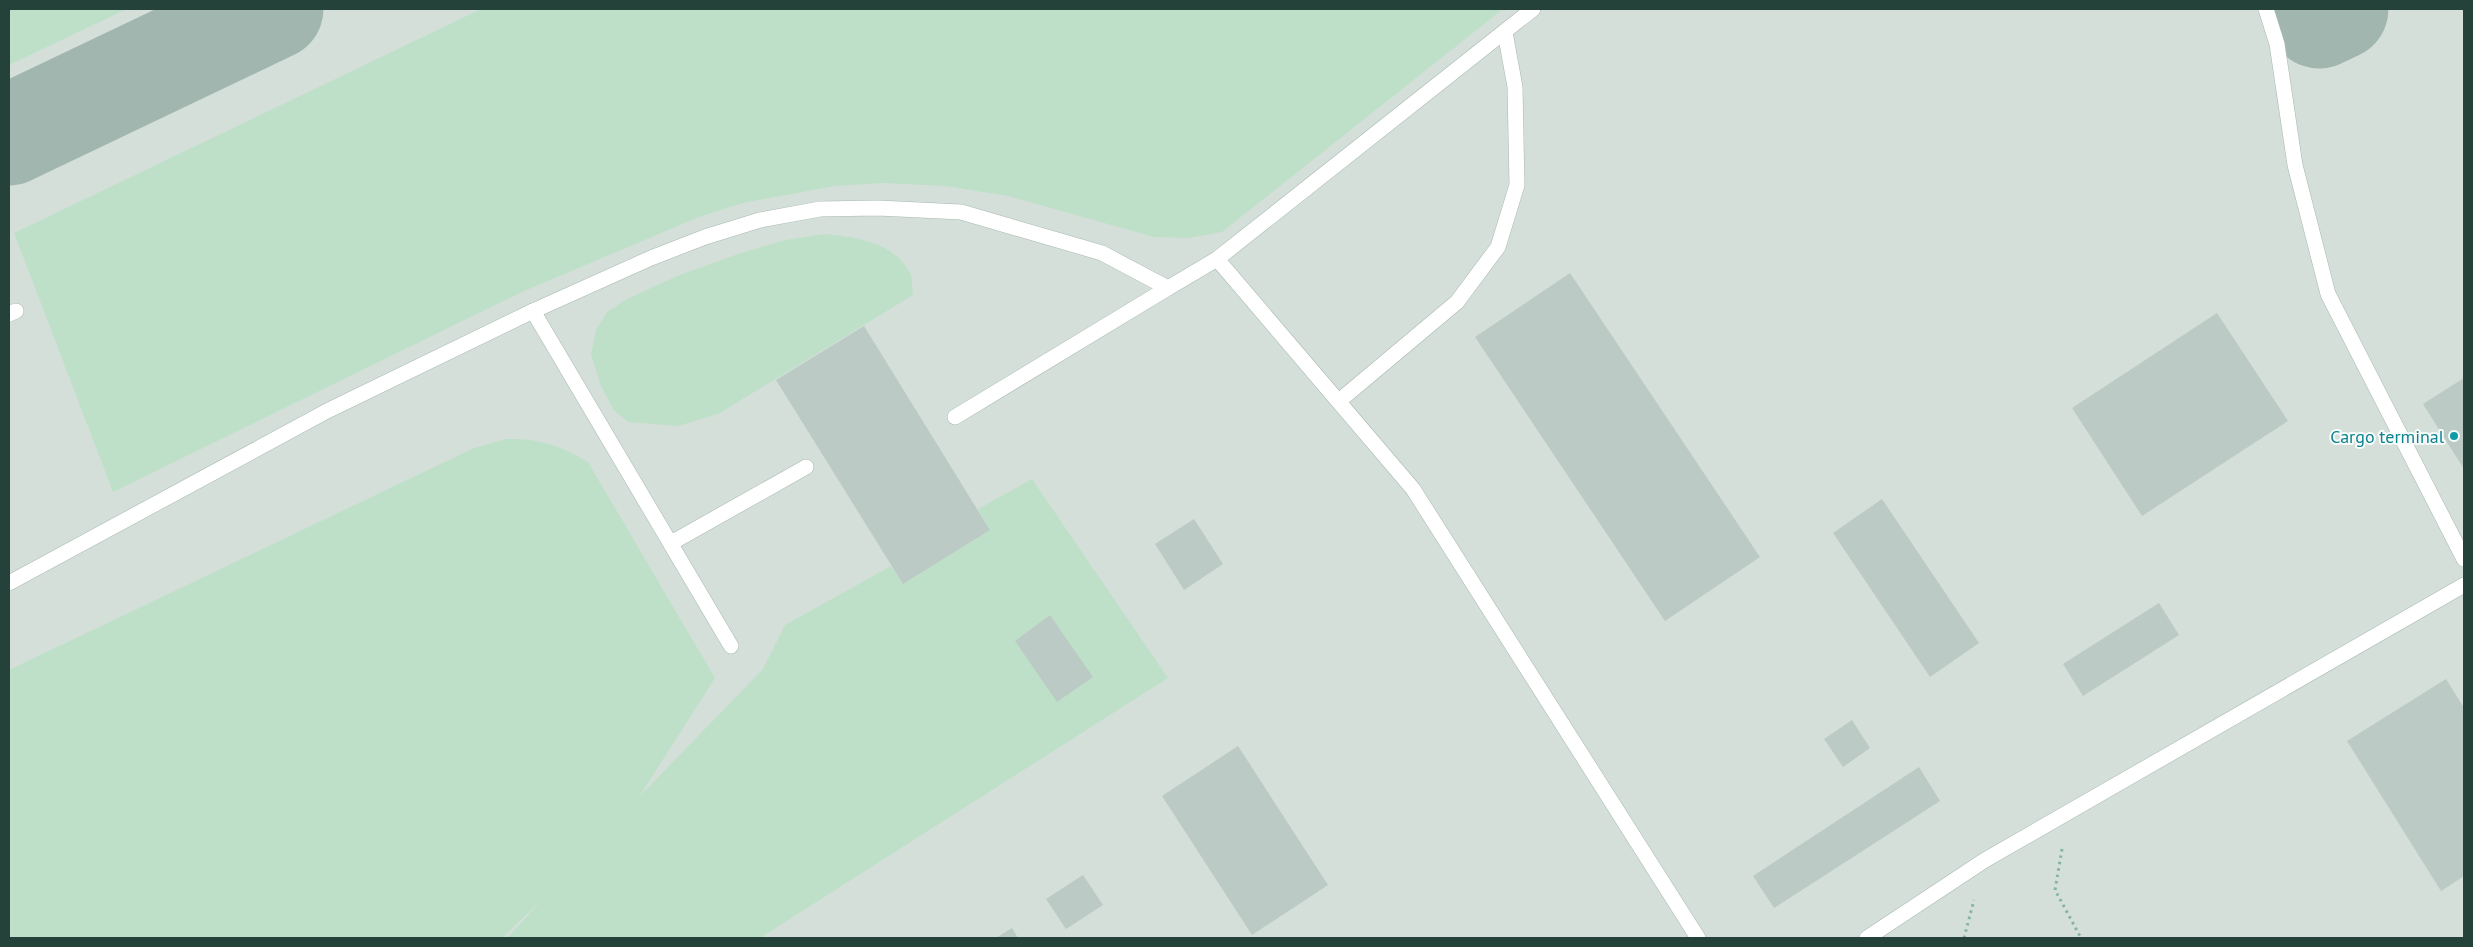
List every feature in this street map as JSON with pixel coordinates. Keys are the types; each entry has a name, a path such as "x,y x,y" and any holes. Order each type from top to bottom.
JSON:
{"lane":[{"path":"955,418 1216,259 1533,9"},
{"path":"2266,9 2277,44 2295,164 2328,294 2464,559"},
{"path":"1340,401 1457,302 1498,247 1517,186 1515,87 1506,32"},
{"path":"9,583 328,411 533,312 651,258 705,237 760,220 820,209 878,208 961,212 1102,253 1168,288"},
{"path":"1216,259 1340,401 1413,489 1698,938"},
{"path":"533,312 731,646"},
{"path":"671,542 806,467"},
{"path":"1867,938 1985,860 2068,811 2295,685 2464,586"}],"path":[{"path":"2068,811 2055,890 2081,938"}],"shaded area":[{"path":"9,9 2464,9 2464,938 9,938"}],"green space":[{"path":"9,9 127,9 9,65"},
{"path":"481,9 1503,9 1222,232 1188,238 1154,237 1008,196 945,186 882,183 835,186 743,203 699,217 522,292 113,492 14,233"},
{"path":"825,234 861,239 893,253 902,261 910,273 913,295 718,414 678,426 628,422 613,409 601,386 591,354 596,330 607,312 627,299 677,276 738,254 785,240"},
{"path":"506,439 530,440 549,444 568,451 588,462 715,678 639,797 763,669 785,625 891,566 903,584 990,530 978,509 1032,479 1168,678 760,938 507,938 542,900 502,938 9,938 9,670 474,448"}],"building":[{"path":"1570,273 1760,557 1665,621 1475,337"},
{"path":"2217,313 2288,421 2142,516 2072,408"},
{"path":"864,326 990,530 903,584 776,380"},
{"name":"Cargo terminal","path":"2464,378 2464,469 2423,404"},
{"path":"1882,499 1979,643 1930,677 1833,533"},
{"path":"1194,519 1223,564 1184,590 1155,544"},
{"path":"2159,603 2179,635 2083,696 2063,664"},
{"path":"1050,615 1093,677 1057,702 1015,641"},
{"path":"2446,679 2464,708 2464,876 2441,891 2347,741"},
{"path":"1852,720 1870,748 1843,767 1824,739"},
{"path":"1238,746 1328,885 1252,935 1162,796"},
{"path":"1919,767 1940,801 1774,908 1753,876"},
{"path":"1083,875 1103,905 1066,929 1046,899"},
{"path":"1012,928 1018,938 996,938"}],"taxiway":[{"path":"9,135 273,9"},
{"path":"2319,18 2338,9"}],"place":[{"name":"Cargo terminal","path":"2454,436"}]}
